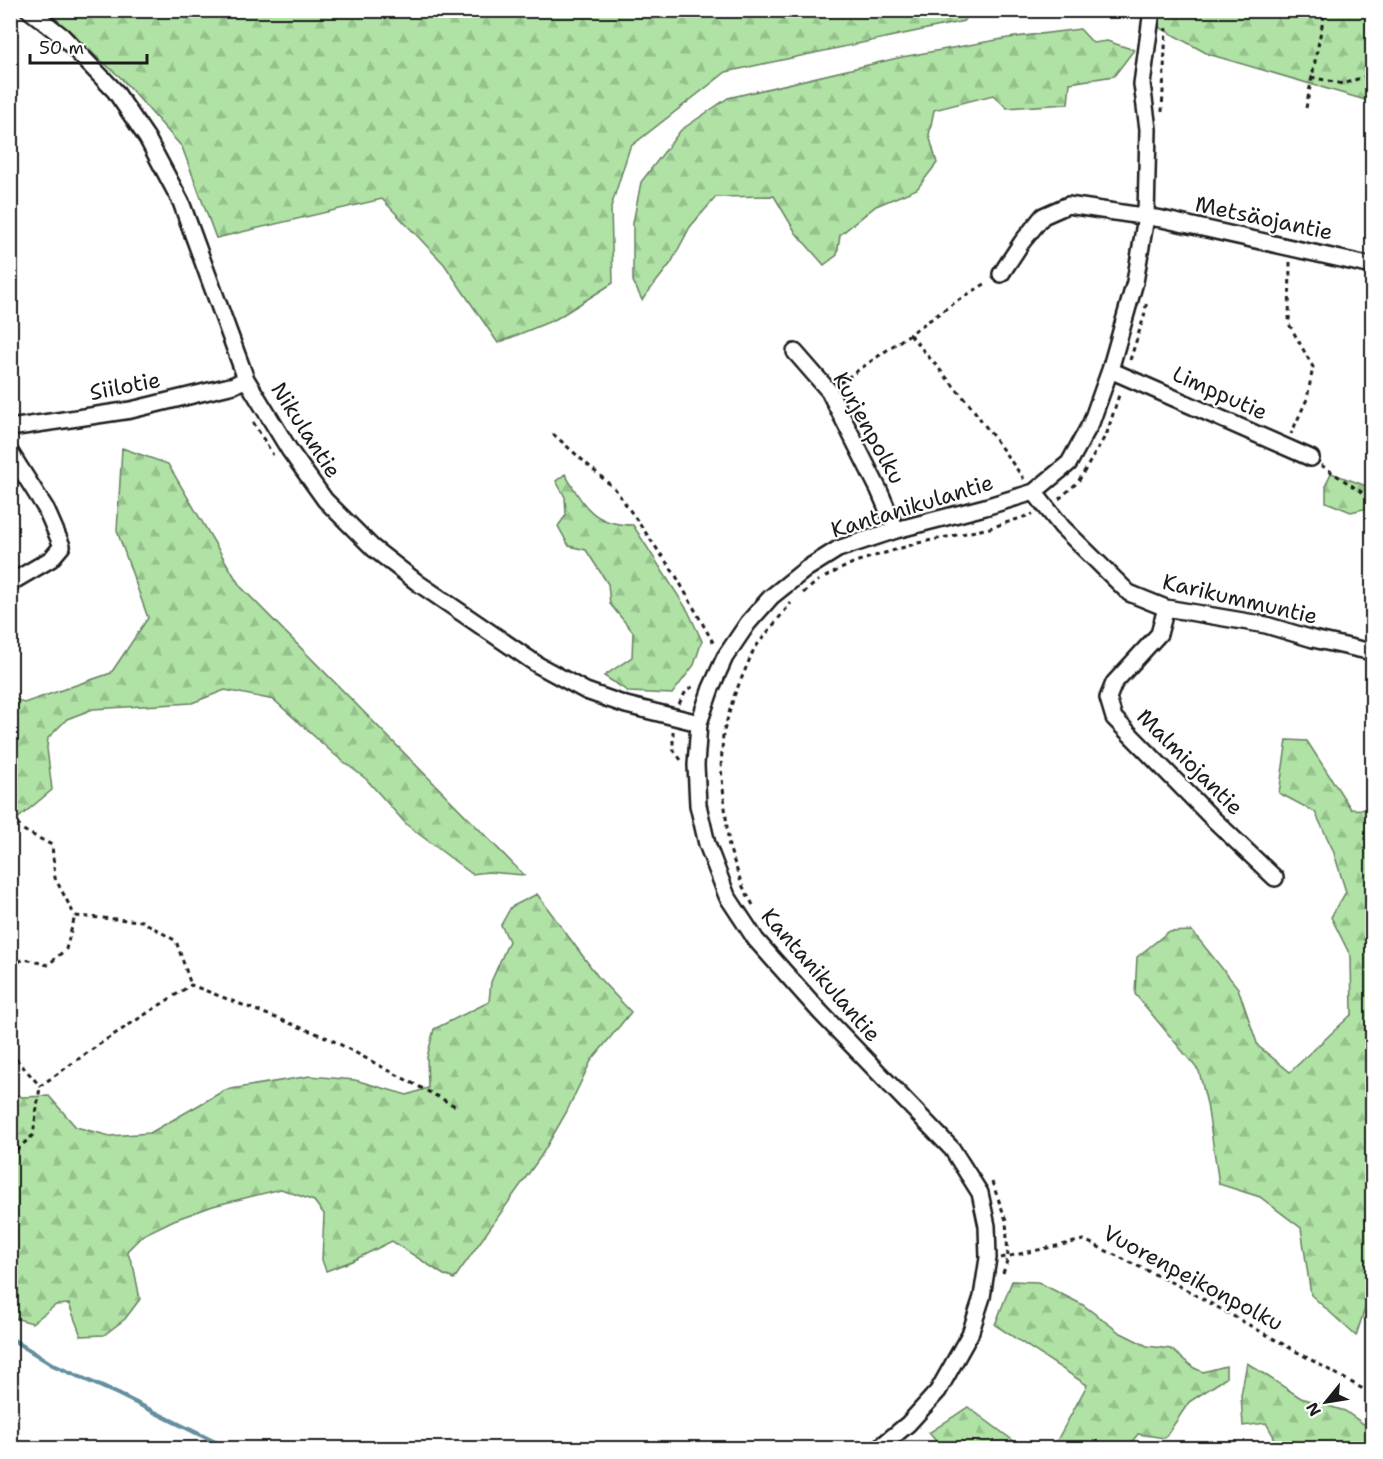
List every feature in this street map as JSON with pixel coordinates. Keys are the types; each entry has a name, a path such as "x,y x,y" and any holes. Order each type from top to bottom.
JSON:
{"street":[{"name":"Nikulantie","path":"28,10 62,36 115,91 147,138 181,202 246,379 290,451 325,500 373,548 418,583 538,665 586,691 626,705 699,723"},
{"name":"Kantanikulantie","path":"879,1449 908,1424 938,1391 970,1334 982,1297 988,1258 987,1226 980,1193 952,1149 756,940 727,896 707,844 698,805 696,765 699,723 723,661 748,623 771,597 806,569 838,549 896,530 1034,492 1069,463 1091,423 1110,370 1135,282 1146,217 1148,129 1142,84 1152,10"},
{"name":"Metsäojantie","path":"1001,274 1042,216 1068,205 1146,217 1290,246 1372,266"},
{"name":"Kurjenpolku","path":"795,352 829,391 879,490 896,530"},
{"name":"Limpputie","path":"1110,370 1311,458"},
{"name":"Siilotie","path":"10,428 131,410 234,385 246,379"},
{"path":"10,452 46,509 62,546 51,559 10,583"},
{"name":"Karikummuntie","path":"1034,492 1062,527 1129,593 1166,608 1266,625 1313,639 1372,651"},
{"name":"Malmiojantie","path":"1166,608 1159,634 1114,684 1108,698 1114,718 1211,817 1275,878"}],"path":[{"path":"1306,108 1324,10"},
{"path":"1162,120 1167,21"},
{"path":"1311,77 1343,84 1372,74"},
{"path":"1286,446 1307,399 1313,367 1289,324 1290,246"},
{"path":"829,391 957,301 1001,274"},
{"path":"753,905 742,885 729,847 721,768 723,734 734,696 754,649 789,604 821,579 855,562 918,543 990,528 1047,509 1078,482 1107,433 1144,317 1148,295"},
{"path":"910,335 970,405 1034,492"},
{"path":"553,434 615,489 676,576 723,661"},
{"path":"1311,458 1372,499"},
{"path":"10,818 25,831 52,845 55,878 75,916 66,949 48,965 25,958 10,965"},
{"path":"75,916 142,921 176,941 191,985"},
{"path":"10,1156 33,1135 40,1086 107,1039 191,985"},
{"path":"191,985 328,1038 454,1106"},
{"path":"10,1052 40,1086"},
{"path":"989,1177 995,1186 1006,1220 1008,1258 1000,1280"},
{"name":"Vuorenpeikonpolku","path":"988,1258 1008,1258 1084,1240 1185,1289 1372,1395"}],"green space":[{"path":"44,11 969,11 964,21 726,72 630,147 611,207 613,283 556,319 498,343 444,264 382,199 216,238 182,147 120,77"},
{"path":"1161,11 1372,11 1372,102 1208,54 1155,25"},
{"path":"1080,29 1093,43 1107,41 1134,50 1114,76 1070,83 1068,104 1007,108 993,95 934,110 929,135 937,163 917,189 876,206 840,235 837,255 824,265 796,233 774,196 716,197 690,227 671,263 642,300 633,281 633,223 641,182 681,130 728,98 902,57 1008,38"},
{"path":"122,448 168,464 240,586 524,875 488,872 472,874 407,825 366,779 335,755 274,700 225,690 192,703 93,709 67,719 48,738 52,790 11,822 11,697 24,703 111,673 148,618 117,531"},
{"path":"1331,473 1372,488 1372,507 1351,512 1326,502 1326,484"},
{"path":"565,474 591,512 608,522 633,525 688,611 702,641 694,665 672,694 629,692 604,676 632,657 633,632 610,604 608,584 586,550 569,546 558,526 566,515 565,497 556,481"},
{"path":"1287,740 1307,741 1351,809 1372,810 1372,1298 1367,1302 1356,1336 1311,1295 1301,1228 1260,1197 1219,1184 1207,1104 1199,1071 1135,994 1137,957 1168,932 1192,931 1238,988 1258,1046 1290,1072 1352,1014 1351,957 1331,917 1346,892 1333,850 1315,812 1279,793"},
{"path":"537,894 599,978 631,1012 591,1061 566,1113 541,1156 454,1279 444,1275 392,1241 326,1271 322,1260 324,1214 314,1201 281,1189 213,1206 174,1220 143,1235 127,1251 134,1269 140,1299 125,1319 104,1335 81,1336 69,1304 56,1305 32,1323 11,1317 11,1092 22,1097 49,1096 76,1127 110,1136 150,1133 225,1090 310,1076 355,1080 407,1095 428,1088 427,1057 434,1029 489,1002 491,982 509,941 501,925 511,907"},
{"path":"1012,1281 1038,1282 1083,1305 1119,1332 1147,1346 1171,1349 1194,1368 1203,1372 1226,1366 1226,1378 1189,1402 1165,1438 1138,1434 1127,1448 1053,1448 1087,1385 995,1325"},
{"path":"1247,1363 1301,1398 1345,1411 1372,1430 1372,1448 1264,1448 1274,1437 1266,1423 1243,1426 1241,1395"},
{"path":"968,1407 1023,1448 942,1448 929,1433"}],"waterway":[{"path":"10,1338 53,1365 118,1394 227,1448"}]}
